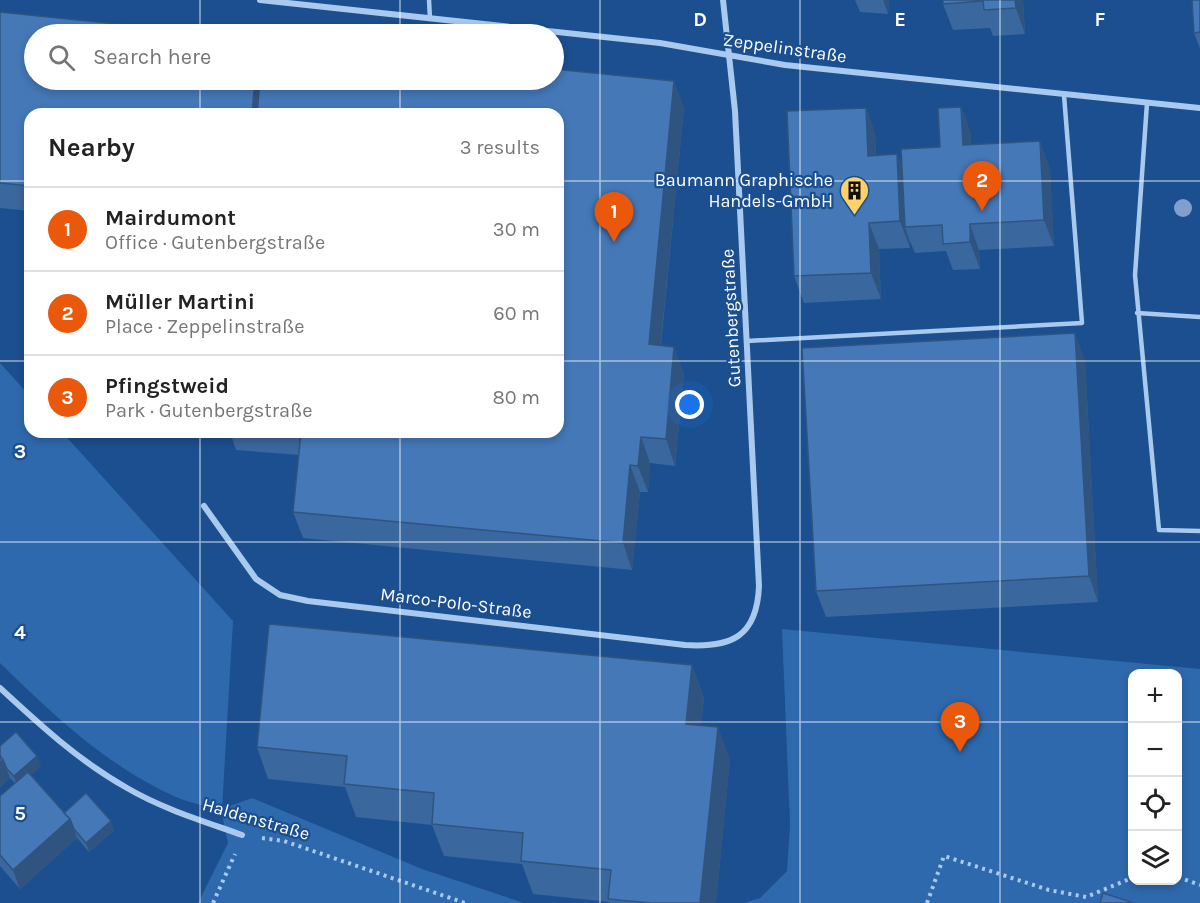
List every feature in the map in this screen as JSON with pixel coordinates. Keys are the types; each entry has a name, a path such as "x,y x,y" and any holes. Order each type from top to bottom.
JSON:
{"street":[{"name":"Zeppelinstraße","path":"260,0 485,24"},
{"name":"Gutenbergstraße","path":"723,0 735,111 759,586 755,612 745,632"},
{"name":"Zeppelinstraße","path":"564,33 660,43 785,65 1200,108"},
{"name":"Marco-Polo-Straße","path":"204,506 256,579 280,595 308,601 684,645 705,646 723,643 745,632"},
{"name":"Haldenstraße","path":"0,688 50,735 127,788 179,813 242,835"}],"lane":[{"path":"429,0 430,18"},
{"path":"747,341 1082,323 1064,95"},
{"path":"1147,103 1135,275 1159,530 1200,531"},
{"path":"1137,313 1200,317"}],"path":[{"path":"213,903 242,835"},
{"name":"Haldenstraße","path":"242,835 284,841 465,903"},
{"path":"927,903 944,856 1049,890 1086,897 1128,880"},
{"path":"1182,878 1200,885"}],"shaded area":[{"path":"0,363 24,389 24,438 67,438 233,621 222,809 252,798 422,869 524,903 198,903 228,843 221,810 181,799 131,773 84,740 0,663"},
{"path":"782,629 1200,669 1200,903 744,903 760,898 787,871 790,825"}],"building":[{"path":"943,0 1015,0 1016,8 984,10 983,1 943,4"},
{"path":"1192,0 1200,0 1200,32 1194,33"},
{"path":"0,12 117,24 24,24 24,90 254,90 253,108 24,108 24,185 0,183"},
{"path":"564,70 674,81 649,344 674,347 666,439 641,437 638,466 630,465 623,543 293,512 300,438 564,438 564,108 258,108 259,90 564,90"},
{"path":"961,107 963,145 1040,141 1044,220 970,224 970,242 943,244 942,225 905,227 901,149 940,147 938,108"},
{"name":"Baumann Graphische Handels-GmbH","path":"866,108 868,156 897,154 900,221 869,223 871,273 794,276 787,111"},
{"path":"1075,333 1089,576 816,591 802,348"},
{"path":"269,624 692,665 686,724 718,727 700,903 651,903 608,899 611,870 521,861 523,833 432,824 434,793 344,784 347,756 257,747"},
{"path":"16,732 37,756 14,776 0,756 0,746"},
{"path":"28,772 70,819 13,870 0,855 0,796"},
{"path":"86,793 111,821 86,843 64,813"},
{"path":"1103,893 1134,903 1100,903"}],"place":[{"name":"Müller Martini","path":"982,211"},
{"name":"Baumann Graphische Handels-GmbH","path":"854,216"},
{"name":"Mairdumont","path":"614,242"},
{"name":"Pfingstweid","path":"960,752"}]}
